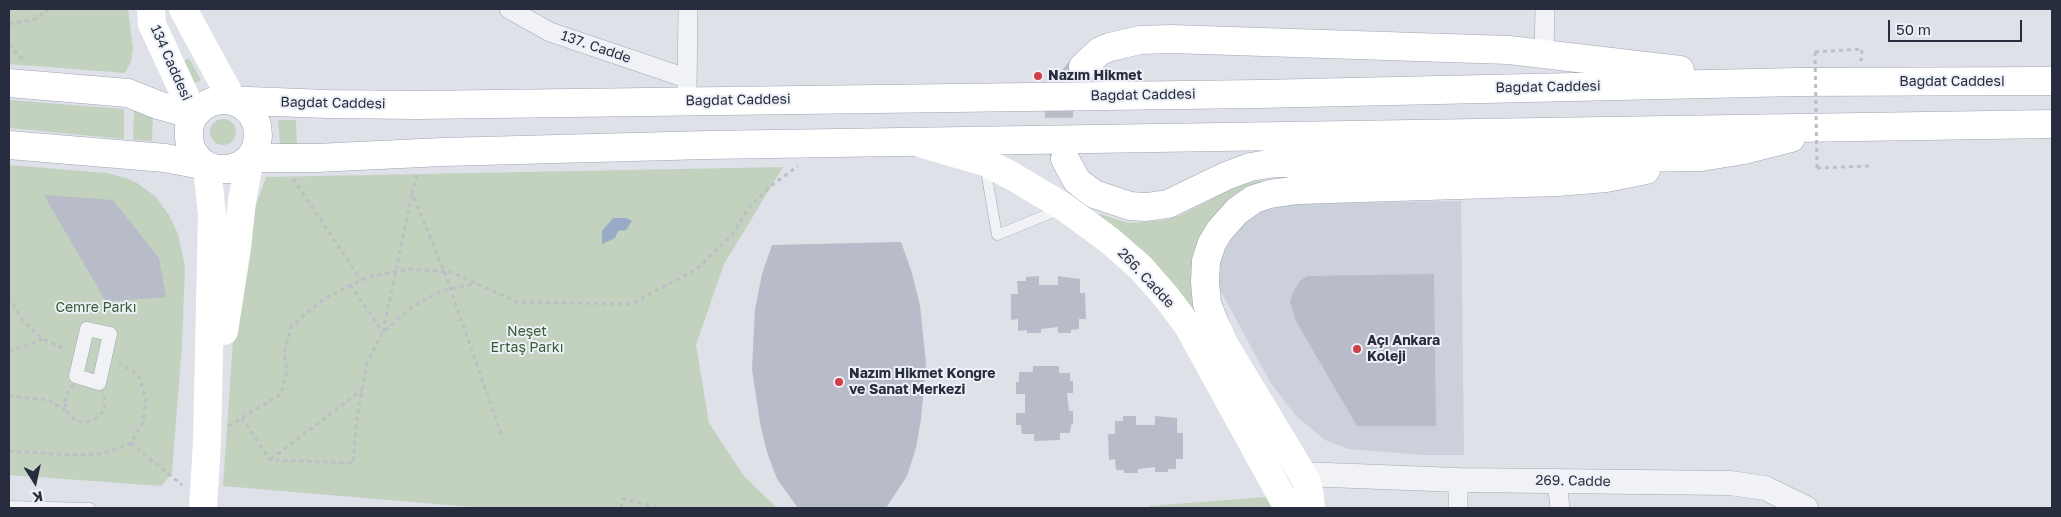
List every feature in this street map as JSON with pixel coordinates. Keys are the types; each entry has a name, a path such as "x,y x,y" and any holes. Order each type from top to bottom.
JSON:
{"main road":[{"name":"134 Caddesi","path":"151,9 152,24 194,115"},
{"path":"182,9 233,101 244,106 252,114 257,124 258,136 256,148 250,158 242,201 217,435 204,506"},
{"path":"1083,67 1100,51 1110,47 1140,40 1156,39 1509,50 1798,82"},
{"name":"Bağdat Caddesi","path":"194,115 211,102 222,100 417,105 687,89 1260,94 1798,82 2052,82"},
{"path":"9,84 128,93 194,115 189,126 188,138 191,149 198,159 207,166 212,215 217,435"},
{"path":"9,145 165,158 218,169 230,169 241,165 250,158 423,153 917,142 2052,124"},
{"path":"1296,496 1207,304 1206,261 1212,243 1220,230 1237,211 1254,199 1270,194 1297,190 1557,182 1606,178 1701,157 1744,150 1788,139 1819,127"},
{"name":"266. Cadde","path":"917,142 985,162 1012,176 1064,207 1109,240 1141,268 1188,326 1296,496"},
{"path":"1065,159 1078,181 1094,194 1130,206 1146,207 1168,204 1226,176 1250,167 1275,163 1701,157"}],"street":[{"name":"137. Cadde","path":"509,9 550,32 687,89"},
{"path":"687,89 688,9"},
{"path":"1544,53 1545,9"},
{"name":"269. Cadde","path":"1296,496 1336,476 1458,480 1730,483 1749,485 1777,493 1806,508"},
{"path":"1458,480 1458,508"},
{"path":"1557,481 1560,508"}],"lane":[{"path":"985,162 996,235 1064,207"},
{"path":"9,506 90,508"}],"path":[{"path":"9,24 36,18 49,9"},
{"path":"1862,49 1815,52 1817,168 1869,166"},
{"path":"270,460 353,463 357,417 367,363 382,332 412,194 423,153"},
{"path":"282,158 294,181 361,280"},
{"path":"217,435 281,394 288,371 284,353 291,327 321,301 361,280 372,276 411,269 451,272 517,302 631,304 697,269 732,235 749,207 772,185 801,164"},
{"path":"412,194 444,272 503,439"},
{"path":"382,332 412,307 441,291 478,283"},
{"path":"350,286 382,332"},
{"path":"9,352 43,339"},
{"path":"9,396 49,400 74,418 86,422 98,418 105,407 103,394 94,385 82,383 76,385 71,389 66,401 69,413"},
{"path":"270,460 362,389"},
{"path":"242,418 270,460"},
{"path":"9,452 72,455 98,454 131,443 204,506"},
{"path":"621,508 623,499 661,508"}],"shaded area":[{"name":"Açı Ankara Koleji","path":"1461,201 1464,455 1423,455 1348,449 1325,440 1296,416 1270,382 1218,286 1217,258 1239,222 1261,210 1278,204"}],"green space":[{"path":"9,9 128,9 133,48 131,62 125,73 9,64"},
{"path":"189,58 201,80 191,85 182,62"},
{"path":"9,100 124,109 124,139 9,128"},
{"path":"134,109 153,111 152,141 133,140"},
{"path":"223,119 232,123 236,132 232,141 223,145 214,141 210,132 214,123"},
{"path":"278,120 296,120 297,144 280,145"},
{"name":"Cemre Parkı","path":"9,165 107,173 126,178 137,183 155,196 169,215 178,234 185,267 182,345 172,472 162,486 9,475"},
{"name":"Neşet Ertaş Parkı","path":"783,167 724,264 696,345 709,423 744,476 777,508 483,508 223,486 239,252 266,177"},
{"path":"1285,180 1241,198 1201,320 1147,254 1096,213 1129,223 1165,220 1181,215 1236,186 1257,181"},
{"path":"1266,497 1275,508 1150,508 1150,506"}],"water":[{"path":"613,218 626,218 632,221 626,230 618,231 615,238 602,244 602,231"}],"building":[{"path":"44,195 113,200 159,258 166,297 106,302"},
{"name":"Nazım Hikmet Kongre ve Sanat Merkezi","path":"901,242 920,305 926,364 921,419 916,448 907,476 886,508 798,508 777,479 767,452 760,423 752,369 755,309 762,274 772,245"},
{"path":"1434,274 1436,426 1357,426 1296,321 1290,302 1293,292 1300,281 1307,276"},
{"path":"1039,276 1039,285 1058,285 1058,276 1080,279 1080,293 1085,293 1086,319 1079,319 1079,329 1071,330 1071,333 1058,333 1058,327 1041,329 1041,333 1027,333 1027,330 1018,331 1018,319 1011,320 1011,294 1018,294 1017,281 1026,281 1026,277"},
{"path":"1033,366 1059,366 1059,373 1070,373 1070,381 1073,381 1073,393 1067,393 1069,411 1073,411 1073,424 1071,425 1070,433 1060,433 1060,440 1034,441 1034,434 1022,434 1021,425 1016,425 1016,413 1025,413 1025,394 1016,394 1016,382 1019,382 1019,372 1033,372"},
{"path":"1123,416 1136,416 1136,425 1155,425 1155,416 1177,418 1177,433 1183,433 1183,459 1176,459 1176,469 1168,469 1168,472 1155,472 1155,467 1138,469 1138,473 1124,473 1124,470 1116,470 1115,459 1109,460 1108,434 1115,434 1115,421 1123,421"}],"tunnel":[{"path":"1065,159 1059,133 1059,111 1068,85 1083,67"}],"place":[{"name":"Nazım Hikmet","path":"1038,76"},
{"name":"Açı Ankara Koleji","path":"1357,349"},
{"name":"Nazım Hikmet Kongre ve Sanat Merkezi","path":"839,382"}]}
